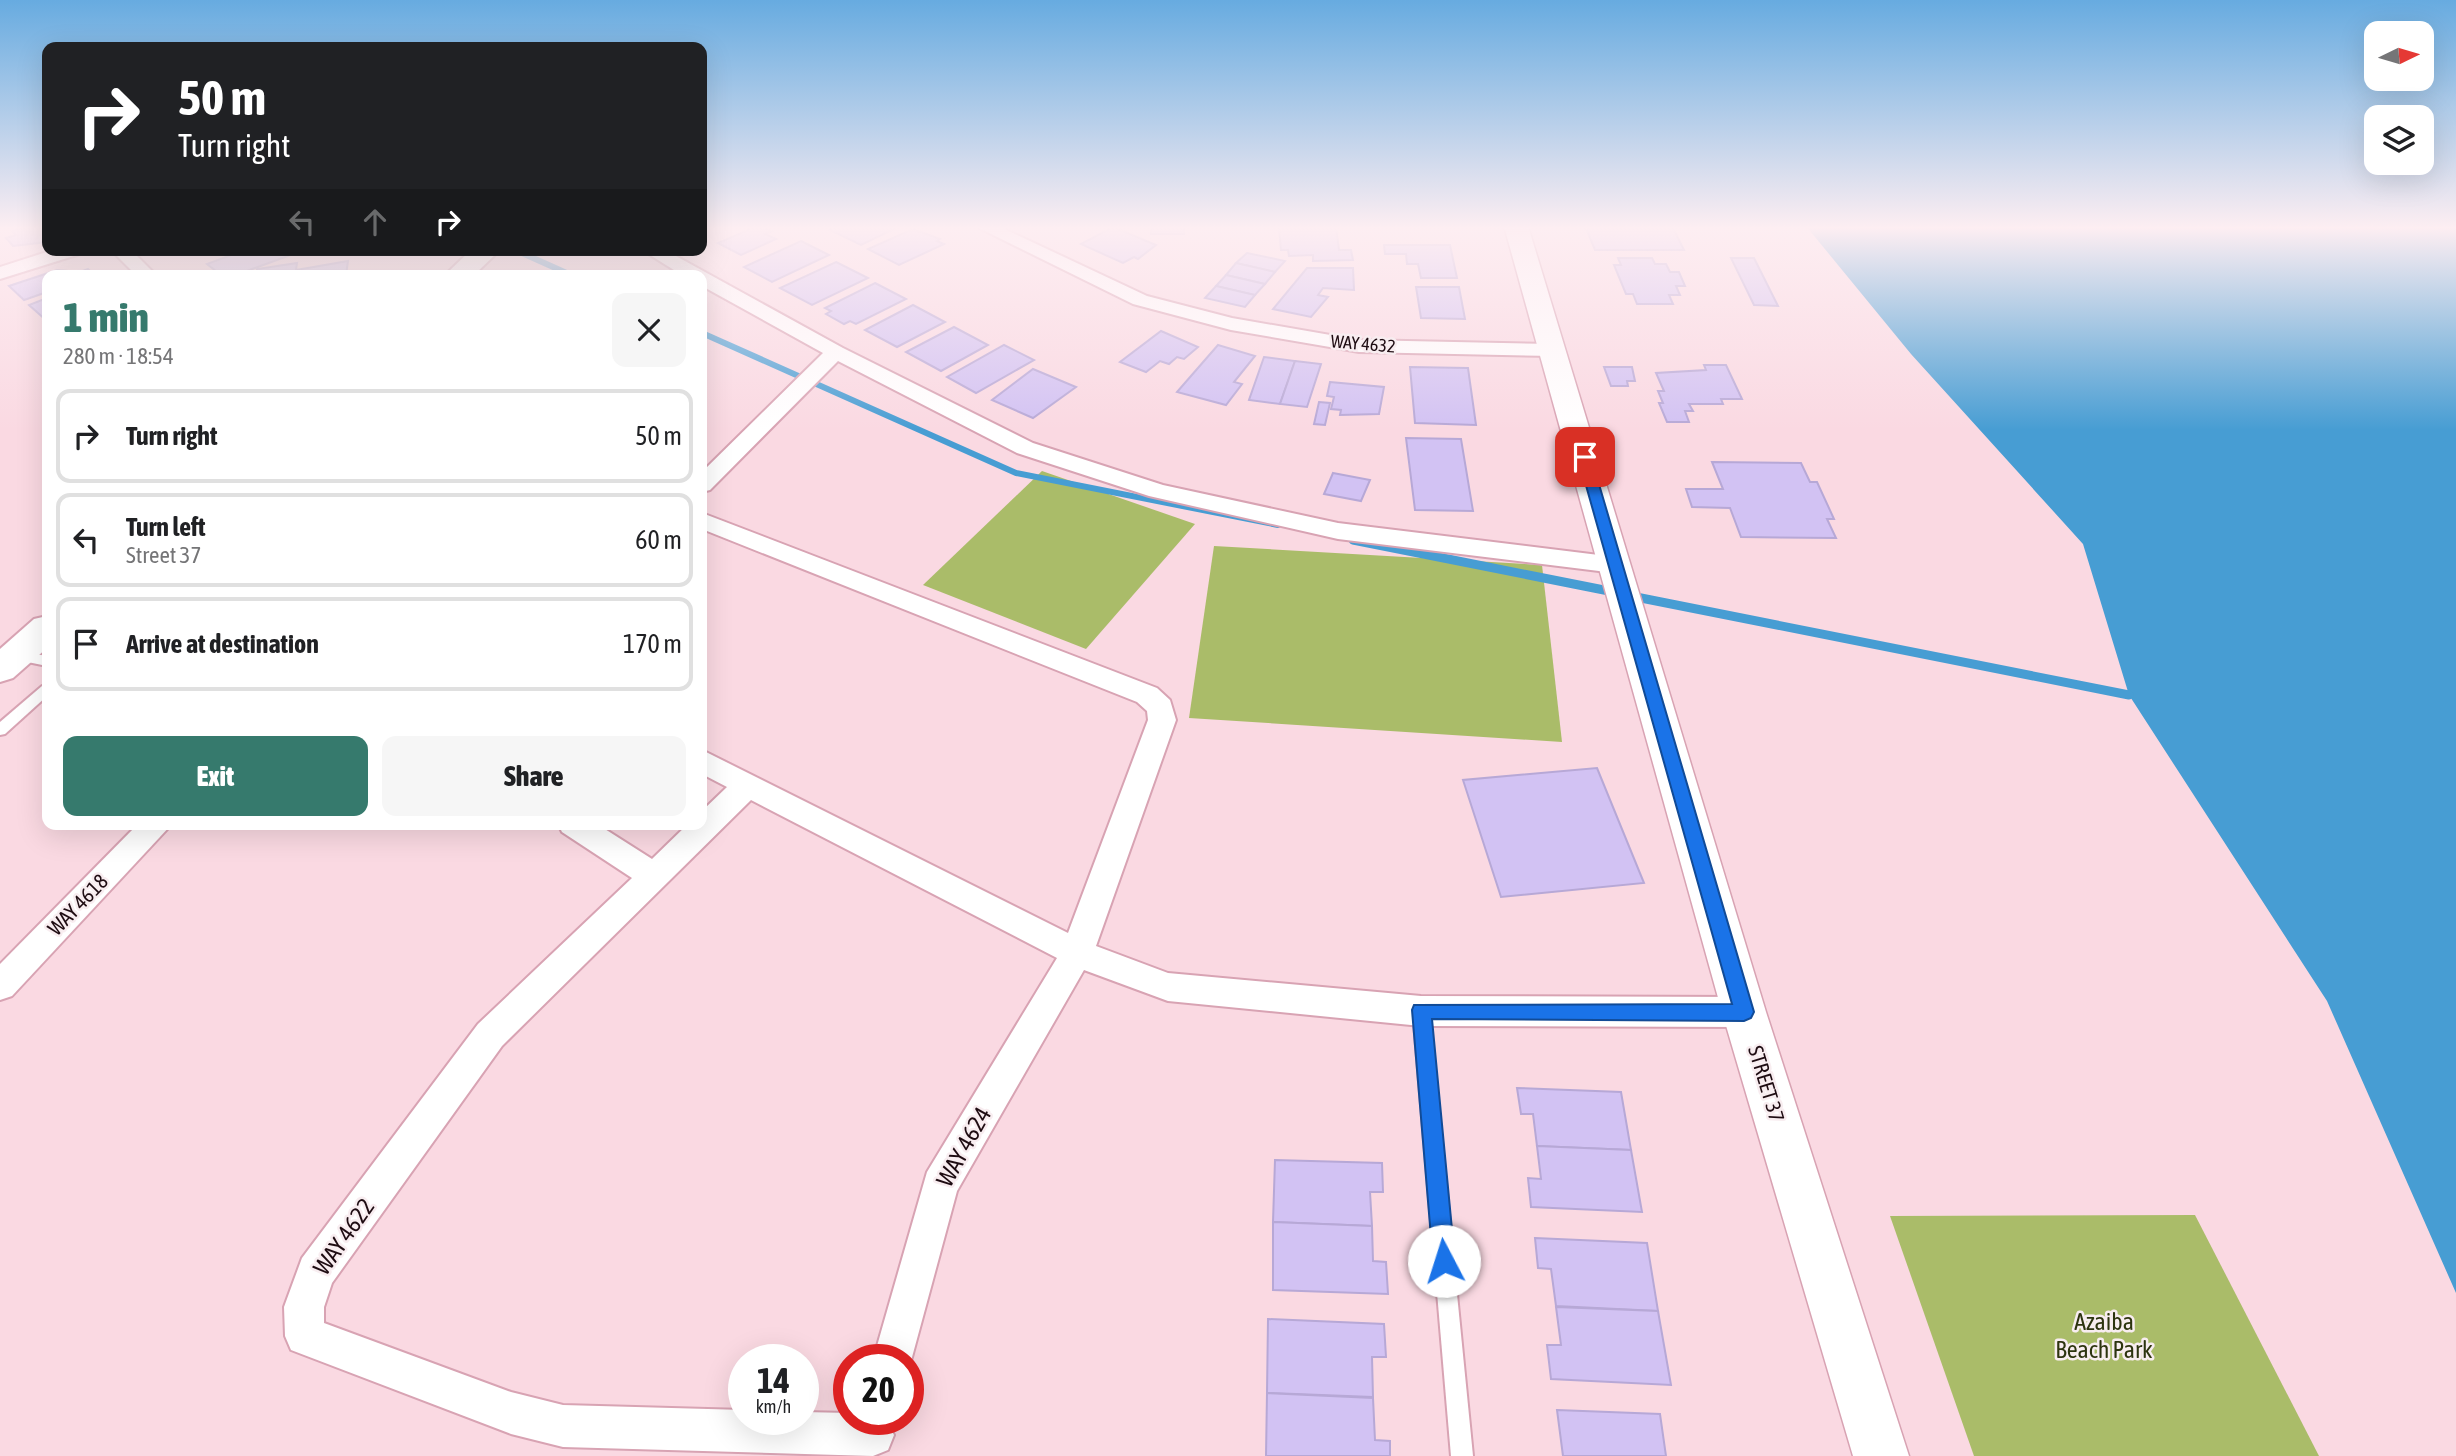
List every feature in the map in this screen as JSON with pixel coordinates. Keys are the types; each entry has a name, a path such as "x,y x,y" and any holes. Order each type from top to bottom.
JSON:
{"main road":[{"path":"16,657 42,611"},
{"path":"16,657 42,633"}],"street":[{"path":"731,294 836,352 1025,448 1157,491 1338,531 1615,565"},
{"name":"WAY 4632","path":"1127,294 1140,300 1231,324 1360,346 1554,350"},
{"name":"STREET 37","path":"1537,294 1744,1012 1881,1456"},
{"path":"707,480 836,352"},
{"name":"WAY 4624","path":"707,522 1147,695 1160,707 1162,720 1077,953 940,1185 896,1344"},
{"path":"707,763 1077,953 1168,987 1421,1010 1744,1012"},
{"name":"WAY 4622","path":"707,825 749,784"},
{"name":"WAY 4618","path":"0,986 151,830"},
{"path":"582,830 654,876"},
{"name":"WAY 4622","path":"702,830 490,1035 316,1272 304,1307 305,1336 511,1413 564,1426 873,1437"}],"lane":[{"path":"0,730 42,693"},
{"path":"1421,1010 1462,1456"}],"green space":[{"path":"1042,471 1195,524 1086,649 923,585"},
{"path":"1214,546 1542,565 1562,742 1189,718"},
{"name":"Azaiba Beach Park","path":"2195,1215 2319,1456 1974,1456 1890,1216"}],"water":[{"path":"1862,294 2456,294 2456,1293 2327,1001 2129,695 2083,544 1911,354"}],"building":[{"path":"18,294 41,294 24,300"},
{"path":"791,294 835,294 812,305"},
{"path":"853,294 896,294 906,299 856,324 850,321 844,324 826,314 831,311 825,308"},
{"path":"1209,294 1255,295 1245,307 1205,298"},
{"path":"1285,294 1319,294 1328,297 1311,317 1273,309"},
{"path":"1417,294 1460,294 1465,319 1421,318"},
{"path":"1626,294 1680,294 1680,295 1669,295 1673,304 1637,304 1633,294"},
{"path":"1749,294 1772,294 1778,306 1754,305"},
{"path":"42,300 42,317 29,305"},
{"path":"913,305 945,322 897,347 865,330"},
{"path":"954,327 988,345 941,371 906,352"},
{"path":"1161,331 1198,347 1184,359 1177,357 1169,364 1160,361 1146,372 1120,362"},
{"path":"1004,345 1034,360 976,393 947,377"},
{"path":"1218,345 1255,356 1234,382 1242,384 1226,405 1177,392"},
{"path":"1264,357 1295,361 1280,404 1249,400"},
{"path":"1295,361 1321,364 1307,407 1280,404"},
{"path":"1704,365 1726,365 1742,399 1721,399 1723,404 1689,404 1693,411 1685,411 1689,422 1667,422 1659,403 1663,403 1658,391 1664,391 1656,373 1706,370"},
{"path":"1410,367 1468,368 1476,425 1415,423"},
{"path":"1604,367 1632,367 1635,381 1627,381 1628,386 1611,386"},
{"path":"1033,369 1076,387 1033,418 992,400"},
{"path":"1330,382 1384,387 1379,414 1340,415 1341,410 1331,409 1334,397 1327,396"},
{"path":"1319,402 1330,403 1325,425 1314,424"},
{"path":"1406,438 1461,439 1473,511 1415,510"},
{"path":"1712,462 1801,463 1810,482 1817,482 1834,519 1827,519 1836,538 1741,537 1730,508 1692,507 1686,489 1723,489"},
{"path":"1333,473 1370,480 1361,501 1324,494"},
{"path":"1597,768 1644,883 1501,897 1463,780"},
{"path":"1517,1088 1621,1092 1631,1150 1537,1146 1533,1114 1521,1114"},
{"path":"1537,1146 1631,1150 1642,1212 1531,1207 1528,1178 1541,1179"},
{"path":"1275,1160 1382,1163 1383,1192 1370,1192 1372,1226 1273,1222"},
{"path":"1273,1222 1372,1226 1373,1261 1386,1262 1388,1294 1273,1290"},
{"path":"1535,1238 1647,1243 1658,1311 1556,1306 1551,1269 1538,1268"},
{"path":"1556,1307 1658,1311 1671,1385 1551,1379 1547,1345 1561,1345"},
{"path":"1268,1319 1384,1324 1386,1357 1372,1357 1373,1397 1267,1393"},
{"path":"1267,1393 1373,1398 1375,1440 1390,1441 1390,1456 1266,1456"},
{"path":"1557,1410 1660,1414 1666,1456 1563,1456"}],"waterway":[{"path":"707,335 1016,473 1278,525"},
{"path":"1353,540 1614,592"},
{"path":"1631,596 2129,695"}],"route":[{"path":"1444,1261 1421,1010 1744,1012 1585,457"}]}
